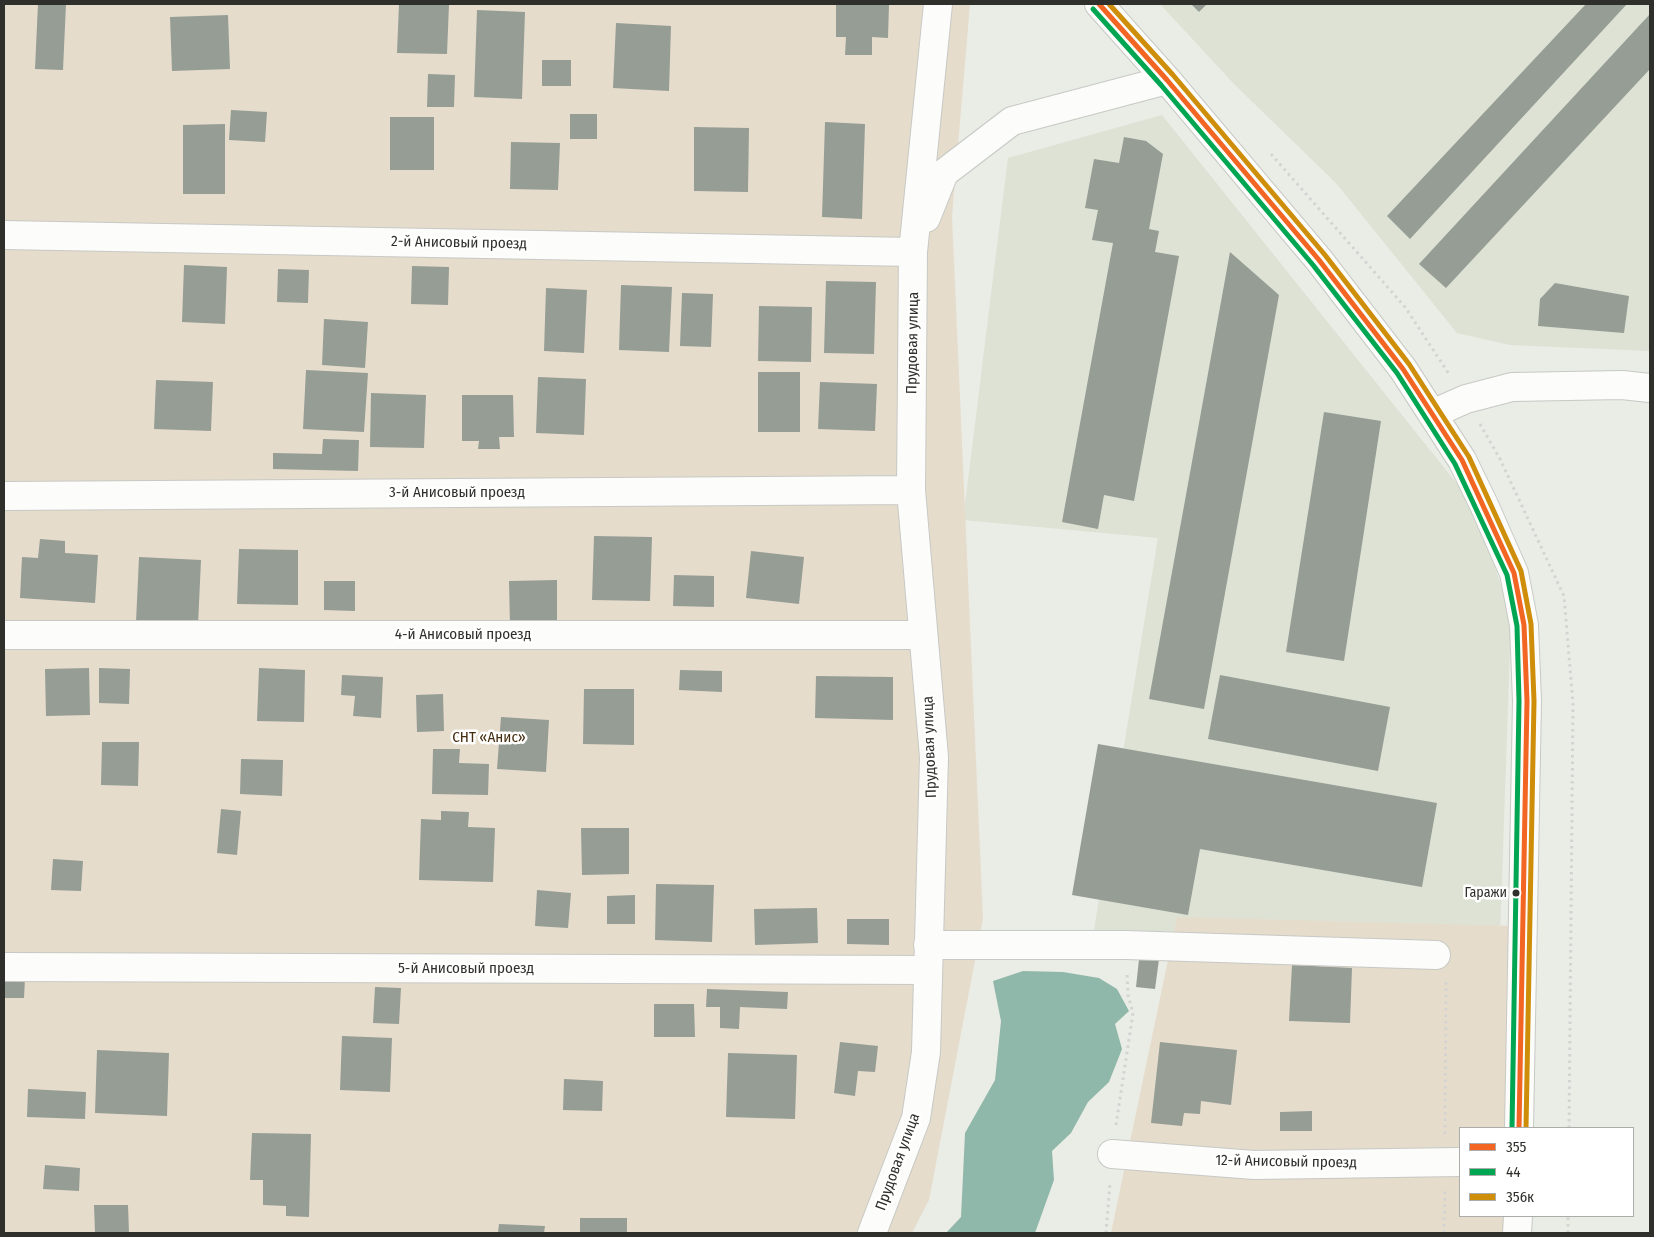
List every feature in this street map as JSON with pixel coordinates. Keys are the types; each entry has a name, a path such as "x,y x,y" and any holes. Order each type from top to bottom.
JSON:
{"street":[{"path":"913,252 938,4"},
{"path":"1099,4 1167,80 1319,260 1403,369 1462,460 1514,573 1524,625 1527,701 1519,1127"},
{"path":"913,252 931,202 944,173 1012,121 1167,80"},
{"name":"2-й Анисовый проезд","path":"4,235 913,252"},
{"name":"Прудовая улица","path":"872,1233 916,1118 926,1052 934,757 911,490 913,252"},
{"path":"1432,414 1466,399 1512,387 1622,385 1650,388"},
{"name":"3-й Анисовый проезд","path":"4,496 911,490"},
{"name":"4-й Анисовый проезд","path":"4,635 923,635"},
{"name":"5-й Анисовый проезд","path":"4,967 928,958 1126,945 1441,964"},
{"name":"12-й Анисовый проезд","path":"1112,1154 1254,1165 1453,1162"},
{"path":"1517,1233 1518,1217"}],"path":[{"path":"1106,1233 1112,1154 1132,1013 1128,995 1126,945"},
{"path":"1441,964 1453,1162 1444,1233"},
{"path":"1568,1217 1568,1233"}],"shaded area":[{"path":"1160,4 1650,4 1650,351 1510,345 1457,333 1336,183 1234,84"},
{"path":"1162,115 1474,505 1511,615 1500,938 1094,930 1158,538 963,520 1008,158"},
{"path":"1023,971 1063,972 1099,978 1117,989 1129,1011 1115,1024 1122,1049 1109,1082 1088,1102 1071,1133 1052,1151 1054,1180 1035,1233 946,1233 961,1217 965,1133 995,1080 1001,1021 993,981"}],"green space":[{"name":"СНТ «Анис»","path":"4,4 970,4 952,216 983,919 929,1200 912,1233 4,1233"},
{"path":"1177,917 1516,926 1511,1127 1459,1127 1459,1217 1508,1217 1508,1233 1111,1233"}],"building":[{"path":"38,4 66,4 63,70 35,69"},
{"path":"399,4 449,4 447,54 397,53"},
{"path":"836,4 889,4 888,38 872,37 872,55 845,55 846,37 836,37"},
{"path":"1191,4 1207,4 1199,12"},
{"path":"1586,4 1627,4 1410,239 1387,216"},
{"path":"477,10 525,12 522,99 474,97"},
{"path":"1650,14 1650,69 1446,288 1419,264"},
{"path":"228,15 230,69 172,71 170,17"},
{"path":"616,23 671,26 669,91 613,88"},
{"path":"542,60 571,60 571,86 542,86"},
{"path":"428,74 455,75 454,107 427,107"},
{"path":"231,110 267,112 265,142 229,140"},
{"path":"570,114 597,114 597,139 570,139"},
{"path":"390,117 434,117 434,170 390,170"},
{"path":"825,122 865,124 862,219 822,217"},
{"path":"225,124 225,194 183,194 183,125"},
{"path":"694,127 749,128 748,192 694,191"},
{"path":"1124,137 1146,141 1163,154 1149,229 1159,231 1155,252 1179,256 1134,501 1104,495 1098,529 1062,522 1113,243 1092,240 1098,210 1085,208 1094,159 1119,163"},
{"path":"511,142 560,143 558,190 510,189"},
{"path":"1230,252 1279,295 1204,709 1149,699"},
{"path":"184,265 227,267 225,324 182,322"},
{"path":"412,266 449,267 448,305 411,304"},
{"path":"278,269 309,270 308,303 277,302"},
{"path":"826,281 876,282 874,354 824,353"},
{"path":"1555,283 1629,296 1624,333 1538,326 1540,299"},
{"path":"621,285 672,287 669,352 619,350"},
{"path":"546,288 587,290 584,353 544,351"},
{"path":"682,293 713,294 711,347 680,346"},
{"path":"759,306 812,307 811,362 758,361"},
{"path":"324,319 368,322 365,368 322,365"},
{"path":"306,370 368,373 364,432 303,429"},
{"path":"758,372 800,372 800,432 758,432"},
{"path":"538,377 586,379 584,435 536,433"},
{"path":"156,380 213,382 211,431 154,429"},
{"path":"820,382 877,384 875,431 818,429"},
{"path":"371,393 426,395 424,448 370,447"},
{"path":"462,395 513,395 514,437 499,437 500,449 478,449 479,441 462,441"},
{"path":"1324,412 1381,421 1344,661 1286,652"},
{"path":"323,439 359,440 358,471 273,469 273,453 322,454"},
{"path":"594,536 652,537 650,601 592,600"},
{"path":"40,539 65,541 65,553 98,555 95,603 20,598 22,557 38,558"},
{"path":"239,549 298,550 298,605 237,604"},
{"path":"751,551 804,557 799,604 746,598"},
{"path":"139,557 201,560 198,625 136,622"},
{"path":"674,575 714,576 714,607 673,606"},
{"path":"557,580 557,625 510,626 509,581"},
{"path":"324,581 355,581 355,611 324,610"},
{"path":"89,668 90,715 46,716 45,669"},
{"path":"99,668 130,669 129,704 99,703"},
{"path":"259,668 305,670 304,722 257,721"},
{"path":"680,670 722,671 722,692 679,690"},
{"path":"342,675 383,677 381,718 353,716 355,696 341,695"},
{"path":"1220,675 1390,707 1378,771 1208,739"},
{"path":"816,676 893,677 893,720 815,718"},
{"path":"584,689 634,689 634,745 583,744"},
{"path":"443,694 444,731 417,732 416,695"},
{"path":"501,717 549,720 546,772 497,769"},
{"path":"102,742 139,742 138,786 101,785"},
{"path":"1098,744 1437,803 1422,887 1200,849 1188,915 1072,895"},
{"path":"433,749 460,749 459,763 489,764 488,795 432,794"},
{"path":"241,759 283,760 282,796 240,794"},
{"path":"221,809 241,811 237,855 217,853"},
{"path":"441,811 469,812 468,827 495,828 493,882 419,880 421,819 441,820"},
{"path":"581,828 629,828 629,874 582,875"},
{"path":"53,859 83,861 81,891 51,890"},
{"path":"656,884 714,885 712,942 655,940"},
{"path":"537,890 571,893 568,928 535,926"},
{"path":"635,895 635,924 607,924 607,896"},
{"path":"817,908 818,943 755,945 754,909"},
{"path":"847,919 889,919 889,945 847,944"},
{"path":"1140,950 1160,952 1155,989 1136,987"},
{"path":"1292,965 1352,968 1350,1023 1289,1021"},
{"path":"4,978 25,978 24,998 4,998"},
{"path":"375,987 401,988 399,1024 373,1023"},
{"path":"707,989 788,992 787,1009 740,1007 739,1029 720,1028 720,1007 706,1007"},
{"path":"654,1004 694,1004 695,1037 654,1037"},
{"path":"342,1036 392,1038 390,1092 340,1090"},
{"path":"840,1042 878,1046 875,1072 858,1071 855,1096 834,1093"},
{"path":"1160,1042 1237,1050 1231,1105 1201,1101 1200,1114 1184,1113 1182,1126 1151,1123"},
{"path":"97,1050 169,1053 167,1116 95,1113"},
{"path":"728,1053 797,1055 795,1119 726,1117"},
{"path":"564,1079 603,1081 602,1111 563,1110"},
{"path":"28,1089 86,1092 85,1119 27,1117"},
{"path":"1312,1111 1312,1131 1280,1131 1280,1112"},
{"path":"252,1133 311,1134 309,1217 286,1216 286,1206 263,1205 263,1180 250,1180"},
{"path":"45,1165 80,1168 79,1191 43,1189"},
{"path":"94,1205 128,1205 129,1233 95,1233"},
{"path":"580,1218 627,1218 627,1233 580,1233"},
{"path":"499,1224 545,1226 544,1233 498,1233"}],"transit line":[{"name":"355","path":"1099,4 1167,80 1319,260 1403,369 1462,460 1514,573 1524,625 1527,701 1519,1127"},
{"name":"356к","path":"1109,4 1173,75 1325,255 1409,364 1469,457 1521,571 1531,624 1534,701 1526,1127"},
{"name":"44","path":"1093,9 1161,85 1313,265 1397,373 1455,464 1507,575 1517,626 1519,701 1512,1127"}],"place":[{"name":"Гаражи","path":"1516,893"}]}
